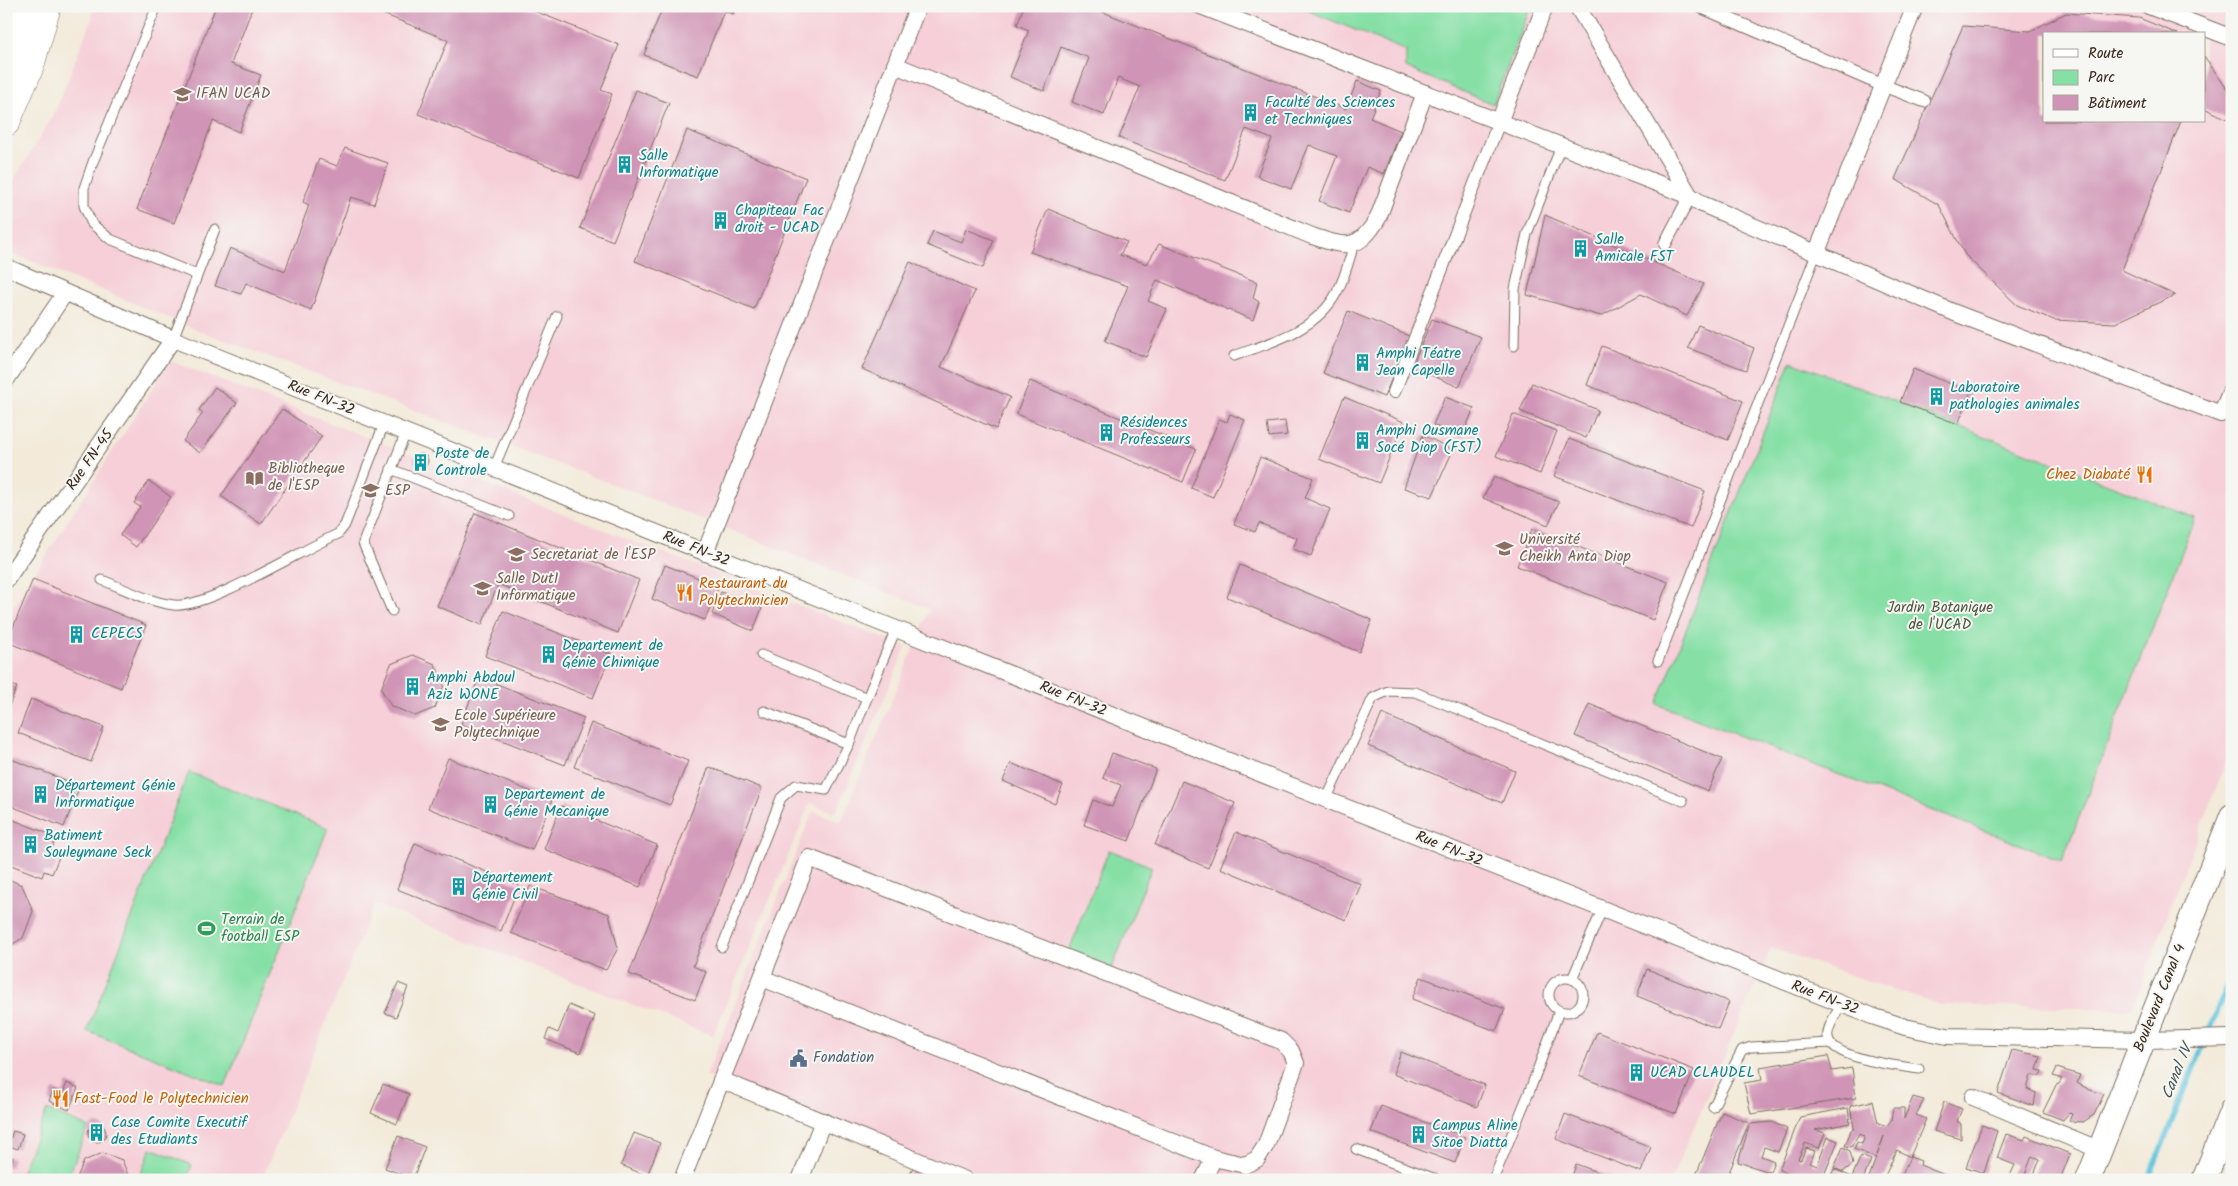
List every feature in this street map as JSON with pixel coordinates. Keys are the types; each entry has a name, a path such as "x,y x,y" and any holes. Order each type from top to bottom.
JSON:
{"highway":[{"path":"6,63 25,6"},
{"path":"6,122 30,66 47,6"}],"main road":[{"name":"Boulevard Canal 4","path":"2088,1180 2100,1150 2152,1040 2232,816"},
{"path":"2204,1180 2232,1110"}],"street":[{"path":"705,553 918,6"},
{"path":"1201,6 1690,196 1719,213 1955,313 2221,414 2232,388"},
{"path":"1394,392 1545,6"},
{"path":"1577,6 1690,196"},
{"path":"1698,6 1882,85 1924,100"},
{"path":"1816,254 1915,6"},
{"path":"2149,6 2232,38"},
{"path":"895,65 1340,246 1354,244 1368,234 1378,218 1425,93"},
{"path":"1666,244 1690,196"},
{"name":"Rue FN-32","path":"6,267 173,339 384,424 1840,1005 1905,1027 1947,1036 2152,1040 2232,1038"},
{"path":"6,380 66,293"},
{"name":"Rue FN-45","path":"6,580 173,339"},
{"path":"682,1180 721,1080 810,858 1281,1040 1291,1051 1296,1063 1266,1145 1257,1159 1245,1165 1214,1158 762,978"},
{"path":"721,1080 965,1180"},
{"path":"1973,1097 2100,1150"},
{"path":"800,1180 823,1121"},
{"path":"1204,1180 1214,1158"}],"lane":[{"path":"157,6 93,162 84,188 84,206 92,224 110,239 197,275"},
{"path":"1514,346 1516,289 1528,234 1561,146"},
{"path":"173,339 215,229"},
{"path":"1234,356 1295,333 1319,316 1337,293 1354,244"},
{"path":"1658,661 1816,254"},
{"path":"494,468 556,316"},
{"path":"102,580 146,598 175,605 201,602 338,534 345,525 384,424"},
{"path":"392,611 363,543 406,432"},
{"path":"391,469 509,516"},
{"path":"722,947 781,798 796,785 826,790 849,744 896,629"},
{"path":"761,654 867,698"},
{"path":"1326,800 1373,698 1388,691 1415,692 1683,801"},
{"path":"764,711 849,744"},
{"path":"1572,978 1602,910"},
{"path":"1572,978 1582,990 1583,998 1578,1007 1569,1012 1559,1011 1552,1005 1548,997 1549,988 1554,981 1572,978"},
{"path":"1840,1005 1827,1034 1834,1048 1864,1060 1919,1069"},
{"path":"1493,1180 1530,1090 1559,1011"},
{"path":"1713,1107 1742,1050 1751,1047 1830,1043"},
{"path":"1356,1148 1438,1180"}],"shaded area":[{"name":"Université Cheikh Anta Diop","path":"94,6 2232,6 2232,746 2132,1009 1938,1005 1771,948 1671,1180 961,1180 706,1076 813,811 841,822 930,609 628,490 208,334 6,251 6,193 55,112 92,18"},
{"name":"Ecole Supérieure Polytechnique","path":"170,361 906,647 836,813 810,803 713,1036 374,904 262,1180 6,1180 6,618"}],"green space":[{"path":"1297,6 1531,6 1493,104 1406,68 1406,51"},
{"name":"Jardin Botanique de l'UCAD","path":"1791,361 2195,518 2062,861 1657,704"},
{"name":"Terrain de football ESP","path":"189,772 328,828 225,1086 87,1031"},
{"path":"1109,850 1152,867 1112,968 1069,951"},
{"path":"47,1110 88,1127 67,1180 18,1180"},
{"path":"151,1148 192,1165 186,1180 138,1180"}],"building":[{"path":"216,6 253,6 231,64 261,75 239,132 213,121 174,223 137,209"},
{"path":"363,6 522,6 619,45 601,90 612,94 579,178 418,114 448,40"},
{"path":"663,6 736,6 733,14 724,11 698,76 644,55"},
{"name":"Faculté des Sciences et Techniques","path":"1024,6 1088,6 1346,109 1357,81 1381,91 1370,118 1401,131 1384,174 1367,167 1349,213 1319,201 1337,156 1309,145 1291,189 1257,176 1272,139 1246,129 1225,180 1119,138 1140,87 1118,78 1104,115 1072,102 1089,58 1061,47 1044,91 1010,77 1029,30 1017,25"},
{"path":"2066,13 2139,18 2173,32 2043,32 2043,122 2181,122 2122,270 2175,295 2115,323 2054,320 2017,305 1965,255 1939,205 1895,179 1963,26 2030,31"},
{"path":"2206,59 2232,96 2232,121 2206,109"},
{"name":"Salle Informatique","path":"636,90 669,103 613,241 580,228"},
{"name":"Chapiteau Fac droit - UCAD","path":"687,130 806,178 754,309 635,261"},
{"path":"345,148 388,163 374,204 351,197 311,310 246,283 241,294 215,286 230,248 285,271 309,205 303,202 319,159 337,166"},
{"path":"1048,209 1127,242 1120,255 1147,264 1159,244 1257,282 1253,298 1259,302 1253,320 1157,280 1148,301 1167,309 1146,357 1105,341 1128,286 1030,252"},
{"name":"Salle Amicale FST","path":"1545,215 1704,284 1687,316 1641,294 1601,316 1527,295"},
{"path":"966,229 994,240 983,268 927,245 933,231 961,242"},
{"path":"910,262 975,291 941,367 1010,397 996,429 862,369"},
{"name":"Amphi Téatre Jean Capelle","path":"1348,311 1409,336 1384,397 1323,373"},
{"path":"1432,319 1481,337 1459,387 1412,367"},
{"path":"1698,325 1754,348 1746,370 1688,348"},
{"path":"1602,346 1743,401 1728,440 1587,385"},
{"name":"Laboratoire pathologies animales","path":"1913,369 1971,392 1958,424 1900,402"},
{"name":"Résidences Professeurs","path":"1030,381 1196,449 1183,482 1016,414"},
{"path":"1532,383 1598,410 1586,438 1520,411"},
{"path":"215,387 237,403 200,453 183,441 203,413 199,410"},
{"name":"Amphi Ousmane Socé Diop (FST)","path":"1344,397 1404,422 1379,483 1319,459"},
{"path":"1445,397 1474,408 1462,437 1433,425"},
{"path":"282,409 322,436 261,524 221,496"},
{"path":"1230,414 1245,420 1213,497 1191,488 1219,419 1227,422"},
{"path":"1513,414 1557,431 1540,474 1496,456"},
{"path":"1285,421 1287,435 1269,437 1267,423"},
{"path":"1423,435 1453,450 1432,497 1404,488"},
{"path":"1569,439 1705,491 1691,528 1554,476"},
{"name":"Poste de Controle","path":"421,454 426,456 428,461 426,466 421,468 416,466 414,461 416,456"},
{"path":"1260,457 1313,478 1305,498 1330,509 1311,556 1293,549 1297,538 1259,523 1255,532 1234,524"},
{"path":"1494,477 1559,502 1548,525 1483,498"},
{"path":"149,481 171,497 136,547 120,535 140,507 134,503"},
{"path":"475,513 639,580 618,633 498,584 482,625 437,606"},
{"path":"1532,529 1668,582 1653,620 1517,566"},
{"name":"Restaurant du Polytechnicien","path":"665,565 719,586 705,620 652,599"},
{"path":"1240,565 1372,620 1359,652 1227,597"},
{"name":"CEPECS","path":"33,579 146,625 121,688 7,642"},
{"path":"721,592 762,608 753,631 712,614"},
{"name":"Departement de Génie Chimique","path":"503,611 611,654 593,698 485,656"},
{"name":"Amphi Abdoul Aziz WONE","path":"413,655 435,664 444,685 435,708 415,716 391,706 381,689 391,664"},
{"path":"479,677 584,718 565,765 461,724"},
{"path":"6,683 17,687 6,713"},
{"name":"Département Génie Informatique","path":"31,699 104,727 91,762 18,733"},
{"path":"1589,704 1722,759 1708,791 1575,736"},
{"path":"1382,714 1515,771 1502,803 1368,746"},
{"path":"591,723 688,761 670,805 574,767"},
{"path":"1112,753 1156,769 1129,841 1084,825 1093,800 1112,807 1121,785 1103,778"},
{"name":"Departement de Génie Mecanique","path":"448,758 552,800 532,850 428,808"},
{"name":"Département Génie Informatique","path":"11,759 80,786 64,827 6,804 6,770"},
{"path":"1011,763 1063,785 1055,804 1003,781"},
{"path":"709,767 762,788 693,966 706,972 695,1000 629,974"},
{"path":"1182,781 1235,803 1208,868 1155,845"},
{"path":"561,806 657,845 640,887 544,849"},
{"name":"Batiment Souleymane Seck","path":"6,817 57,837 50,853 59,857 52,874 44,871 42,877 6,863"},
{"path":"1236,832 1361,884 1346,920 1220,868"},
{"name":"Département Génie Civil","path":"415,843 519,885 501,931 397,889"},
{"path":"6,878 22,885 33,911 23,938 6,948"},
{"path":"530,886 609,914 618,948 606,970 511,933"},
{"path":"1647,969 1729,1002 1718,1029 1637,996"},
{"path":"1421,977 1505,1009 1496,1031 1412,999"},
{"path":"398,983 408,987 396,1017 385,1013"},
{"path":"569,1005 595,1016 580,1053 545,1039 549,1029 558,1033"},
{"name":"UCAD CLAUDEL","path":"1597,1032 1694,1070 1676,1114 1579,1076"},
{"path":"2012,1050 2041,1056 2037,1070 2042,1071 2040,1076 2031,1075 2027,1089 2036,1093 2034,1106 1998,1093"},
{"name":"Campus Aline Sitoe Diatta","path":"1401,1052 1485,1085 1477,1107 1393,1074"},
{"path":"1828,1056 1832,1071 1852,1068 1856,1098 1751,1114 1744,1083 1762,1080 1760,1067"},
{"path":"2057,1068 2080,1075 2077,1083 2090,1090 2104,1094 2094,1115 2083,1122 2069,1121 2072,1114 2069,1113 2063,1120 2043,1112 2056,1085 2062,1079 2053,1076"},
{"path":"67,1083 78,1088 69,1110 49,1101 53,1090 63,1093"},
{"path":"383,1084 409,1094 397,1124 371,1113"},
{"path":"1913,1097 1924,1100 1916,1115 1926,1119 1910,1157 1897,1150 1883,1180 1868,1180 1876,1158 1854,1149 1857,1142 1862,1144 1865,1136 1859,1134 1851,1147 1845,1146 1851,1130 1854,1128 1850,1106 1873,1101 1878,1123 1887,1126 1891,1120 1893,1108 1904,1108 1904,1119"},
{"path":"1944,1102 1962,1109 1957,1121 1961,1124 1961,1139 1934,1131"},
{"name":"Campus Aline Sitoe Diatta","path":"1381,1106 1465,1137 1455,1163 1371,1132"},
{"path":"1848,1108 1850,1123 1815,1130 1825,1133 1819,1148 1805,1143 1798,1159 1801,1160 1806,1148 1815,1151 1810,1163 1817,1166 1828,1137 1838,1141 1822,1180 1805,1180 1779,1170 1800,1117"},
{"path":"1722,1112 1749,1123 1726,1180 1694,1180"},
{"path":"1565,1114 1651,1147 1641,1172 1556,1139"},
{"path":"1772,1122 1787,1129 1778,1152 1764,1147 1761,1156 1774,1161 1770,1172 1738,1162 1750,1124"},
{"name":"Case Comite Executif des Etudiants","path":"97,1124 103,1127 106,1133 103,1139 97,1142 91,1139 88,1133 91,1127"},
{"path":"1982,1125 1997,1131 1984,1173 1966,1167"},
{"path":"13,1131 23,1134 18,1149 8,1146"},
{"path":"634,1133 660,1143 647,1176 621,1165"},
{"path":"2006,1134 2024,1140 2026,1136 2070,1154 2060,1180 2032,1180 2040,1159 2032,1156 2023,1180 2008,1180 2015,1165 1997,1158"},
{"path":"398,1136 425,1147 413,1179 385,1168"},
{"path":"1843,1147 1850,1151 1853,1164 1843,1172 1834,1168"},
{"path":"103,1153 122,1160 130,1180 76,1180 84,1161"},
{"path":"6,1155 13,1158 10,1167 6,1166"},
{"path":"1861,1156 1871,1160 1863,1180 1829,1180 1834,1169 1852,1177"},
{"path":"1910,1157 1921,1161 1920,1165 1957,1180 1900,1180"},
{"path":"915,1163 954,1180 907,1180"},
{"path":"1576,1164 1619,1180 1571,1180"},
{"path":"6,1171 15,1175 13,1180 6,1180"}],"waterway":[{"name":"Canal IV","path":"2148,1180 2232,974"}],"place":[{"name":"IFAN UCAD","path":"182,94"},
{"name":"Faculté des Sciences et Techniques","path":"1251,112"},
{"name":"Salle Informatique","path":"625,165"},
{"name":"Chapiteau Fac droit - UCAD","path":"721,220"},
{"name":"Salle Amicale FST","path":"1581,249"},
{"name":"Amphi Téatre Jean Capelle","path":"1362,363"},
{"name":"Laboratoire pathologies animales","path":"1936,397"},
{"name":"Résidences Professeurs","path":"1106,432"},
{"name":"Amphi Ousmane Socé Diop (FST)","path":"1362,440"},
{"name":"Poste de Controle","path":"421,463"},
{"name":"Chez Diabaté","path":"2144,475"},
{"name":"Bibliotheque de l'ESP","path":"254,478"},
{"name":"ESP","path":"371,491"},
{"name":"Université Cheikh Anta Diop","path":"1505,549"},
{"name":"Secretariat de l'ESP","path":"517,555"},
{"name":"Salle Dut1 Informatique","path":"482,588"},
{"name":"Restaurant du Polytechnicien","path":"685,593"},
{"name":"CEPECS","path":"77,634"},
{"name":"Departement de Génie Chimique","path":"548,655"},
{"name":"Amphi Abdoul Aziz WONE","path":"413,687"},
{"name":"Ecole Supérieure Polytechnique","path":"440,725"},
{"name":"Département Génie Informatique","path":"41,795"},
{"name":"Departement de Génie Mecanique","path":"490,804"},
{"name":"Batiment Souleymane Seck","path":"30,845"},
{"name":"Département Génie Civil","path":"458,887"},
{"name":"Terrain de football ESP","path":"207,929"},
{"name":"Fondation","path":"799,1058"},
{"name":"UCAD CLAUDEL","path":"1636,1073"},
{"name":"Fast-Food le Polytechnicien","path":"60,1099"},
{"name":"Case Comite Executif des Etudiants","path":"97,1132"},
{"name":"Campus Aline Sitoe Diatta","path":"1418,1135"}]}
